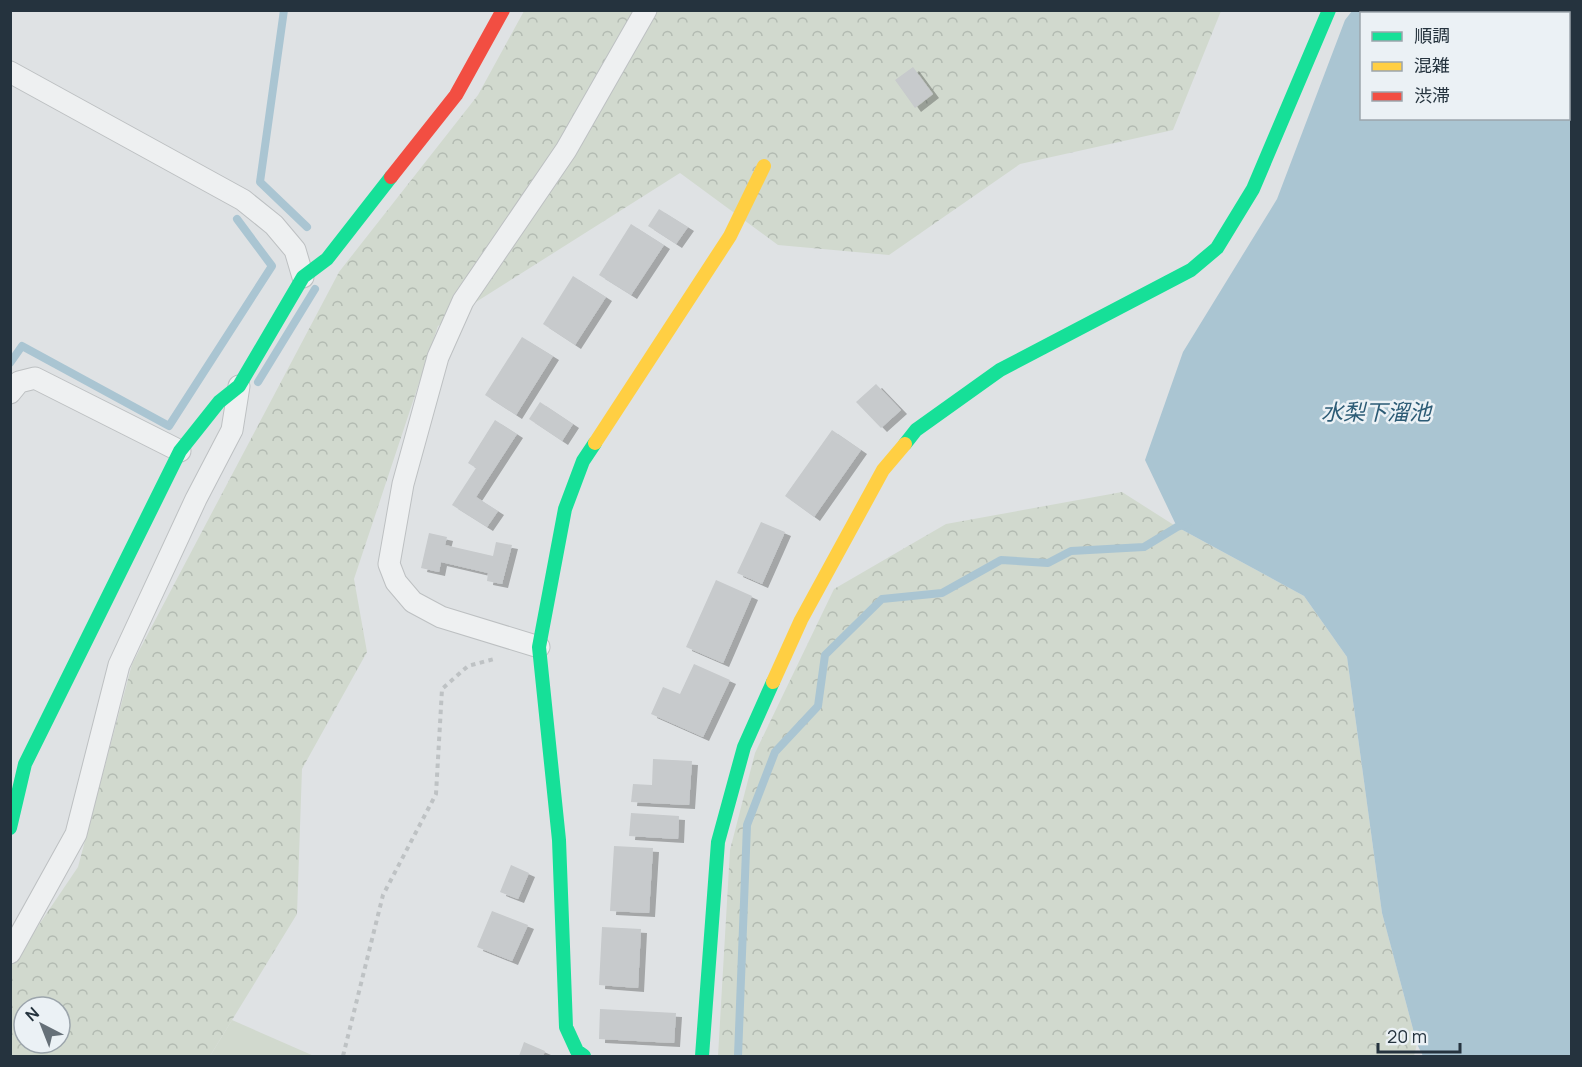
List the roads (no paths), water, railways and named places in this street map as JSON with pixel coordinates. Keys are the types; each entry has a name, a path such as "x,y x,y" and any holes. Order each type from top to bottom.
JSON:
{"street":[{"path":"10,828 25,764 180,451 219,402 239,386 303,277 327,259 456,95 503,10"},
{"path":"538,647 441,617 413,602 396,582 389,564 403,484 438,357 463,301 566,150 646,10"},
{"path":"702,1056 718,843 744,747 801,620 884,470 916,430 1000,370 1191,270 1217,248 1253,189 1329,10"},
{"path":"10,72 243,200 274,225 295,250 303,277"},
{"path":"584,1056 577,1051 566,1027 559,840 538,647 566,509 583,461 730,236 764,166"},
{"path":"10,393 19,382 35,378 180,451"},
{"path":"10,952 76,834 119,665 196,500 232,430 239,386"}],"water":[{"name":"水梨下溜池","path":"1546,10 1553,12 1360,12 1360,120 1570,120 1571,18 1571,1056 1423,1056 1417,1044 1382,913 1347,657 1304,596 1177,527 1145,460 1183,352 1277,199 1345,20 1352,11"}],"waterway":[{"path":"284,10 260,182 307,227"},
{"path":"10,363 22,346 169,426 272,266 237,219"},
{"path":"258,382 315,289"},
{"path":"738,1056 747,825 775,752 818,706 825,655 882,599 942,593 1001,560 1048,563 1071,551 1144,547 1177,527 1187,524"}]}
